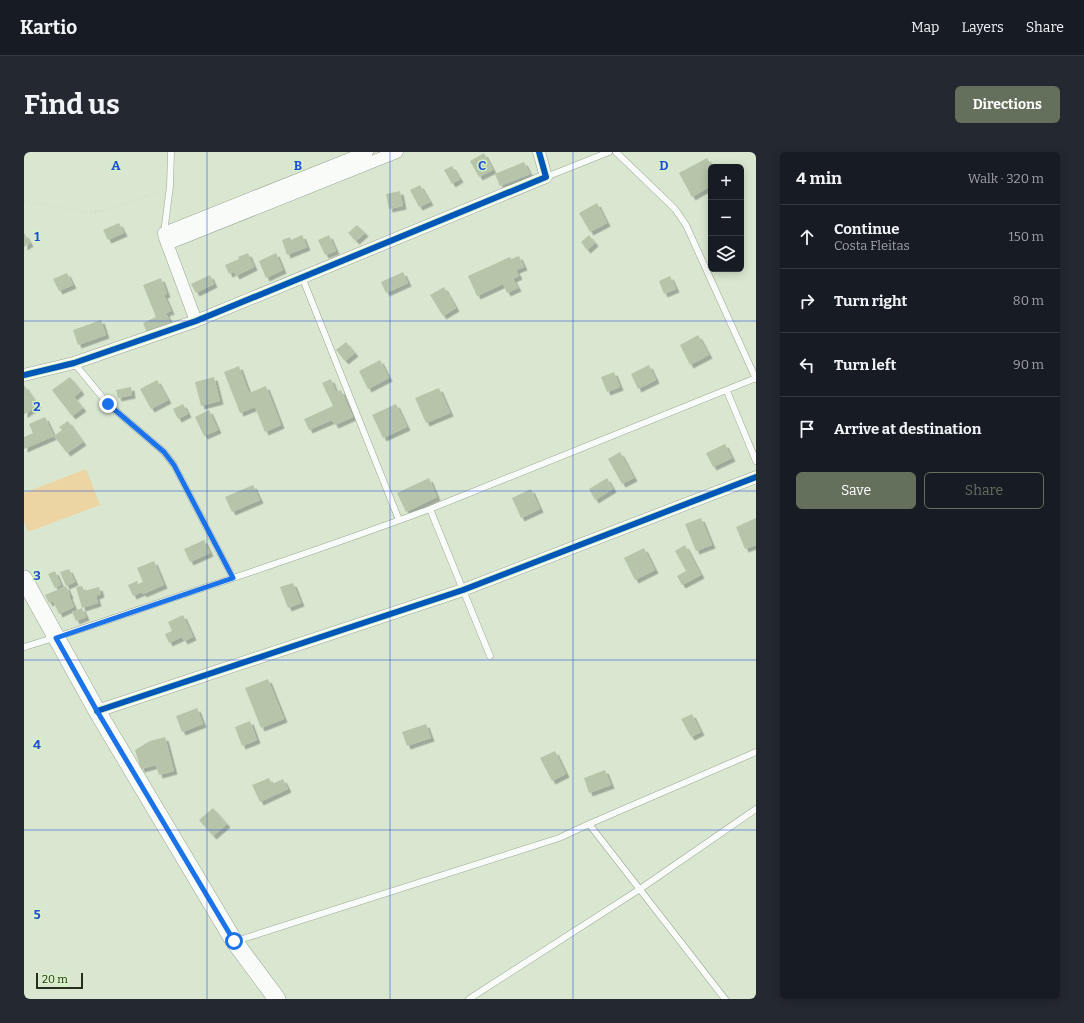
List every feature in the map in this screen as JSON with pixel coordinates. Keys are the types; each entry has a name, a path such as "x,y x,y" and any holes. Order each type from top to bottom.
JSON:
{"main road":[{"path":"24,579 97,711 234,941 277,999"}],"street":[{"path":"166,238 366,152"},
{"path":"166,238 397,152"},
{"path":"24,375 74,363 196,321 546,176 539,152"},
{"path":"166,238 196,321"},
{"path":"97,711 463,590 756,477"}],"lane":[{"path":"166,238 171,152"},
{"path":"546,176 609,152"},
{"path":"24,647 56,638 233,578 430,509 756,379 686,226 675,210 616,152"},
{"path":"302,277 399,520"},
{"path":"74,363 108,404 164,452 174,465 233,578"},
{"path":"727,391 756,461"},
{"path":"430,509 490,656"},
{"path":"234,941 559,838 756,752"},
{"path":"469,999 640,889 756,809"},
{"path":"589,824 725,999"}],"path":[{"path":"24,201 93,213 116,207 170,186"}],"shaded area":[{"path":"86,469 100,505 28,532 24,521 24,493"}],"building":[{"path":"484,153 493,170 479,177 470,161"},
{"path":"707,158 710,164 708,164 708,188 692,197 679,173"},
{"path":"524,162 530,174 500,186 495,174"},
{"path":"452,166 460,179 452,184 444,170"},
{"path":"420,185 430,202 419,207 410,190"},
{"path":"400,191 403,206 389,209 386,194"},
{"path":"597,203 607,223 590,232 579,213"},
{"path":"119,223 124,233 108,240 103,230"},
{"path":"357,225 365,233 356,241 348,233"},
{"path":"24,233 30,243 24,247"},
{"path":"302,235 307,247 287,255 282,240 290,237 291,240"},
{"path":"329,235 336,251 325,255 318,240"},
{"path":"589,235 595,243 587,250 581,242"},
{"path":"248,253 254,267 236,276 234,272 229,274 225,265"},
{"path":"276,253 283,270 266,278 259,261"},
{"path":"519,256 524,267 516,270 519,276 513,279 518,288 507,293 503,284 477,296 468,276 510,257 511,259"},
{"path":"403,272 408,283 386,293 381,282"},
{"path":"67,273 73,285 59,291 53,279"},
{"path":"210,275 214,284 196,293 191,284"},
{"path":"670,276 676,289 664,294 659,281"},
{"path":"161,278 167,294 164,295 171,311 166,313 171,324 147,333 143,323 156,317 143,285"},
{"path":"444,287 456,308 443,316 430,295"},
{"path":"101,320 106,335 78,345 73,330"},
{"path":"698,335 709,355 690,365 680,345"},
{"path":"346,342 355,353 345,361 336,350"},
{"path":"380,360 389,378 368,389 359,371"},
{"path":"649,365 656,380 638,389 631,374"},
{"path":"239,366 249,393 266,386 281,425 265,432 255,407 240,413 224,372"},
{"path":"614,372 620,387 607,392 601,377"},
{"path":"70,377 81,391 74,397 83,408 72,416 52,390"},
{"path":"214,377 220,401 201,406 195,382"},
{"path":"331,379 336,392 341,390 353,417 335,425 332,420 309,430 304,419 333,406 322,383"},
{"path":"157,380 168,400 151,409 140,389"},
{"path":"24,385 38,405 25,414 24,414"},
{"path":"131,387 132,395 118,398 116,390"},
{"path":"439,388 450,413 426,423 415,398"},
{"path":"183,404 188,414 178,419 173,409"},
{"path":"396,404 407,427 383,438 372,415"},
{"path":"209,410 218,430 204,436 195,417"},
{"path":"45,417 54,436 24,449 24,437 33,433 29,424"},
{"path":"68,421 83,442 67,453 54,436 62,430 59,427"},
{"path":"725,444 732,458 713,467 706,453"},
{"path":"620,452 634,478 622,484 608,459"},
{"path":"429,478 437,497 406,512 397,493"},
{"path":"607,478 613,489 595,500 589,489"},
{"path":"253,485 260,500 232,512 225,497"},
{"path":"531,489 540,509 521,518 512,498"},
{"path":"701,518 712,545 696,551 685,524"},
{"path":"756,518 756,545 745,549 736,527"},
{"path":"204,540 210,553 190,562 184,549"},
{"path":"685,545 701,575 682,585 677,576 686,571 675,551"},
{"path":"644,548 655,570 635,580 624,558"},
{"path":"154,561 164,585 143,594 142,592 133,596 128,585 137,581 138,584 143,582 137,568"},
{"path":"69,569 75,582 66,586 60,572"},
{"path":"55,571 61,585 55,588 48,574"},
{"path":"293,583 301,603 288,608 280,587"},
{"path":"66,586 74,607 59,614 53,601 49,603 45,595"},
{"path":"82,586 84,591 99,587 101,594 96,596 98,603 82,608 76,587"},
{"path":"82,608 86,617 76,621 72,612"},
{"path":"183,615 193,637 184,641 182,637 169,643 165,634 172,631 168,622"},
{"path":"268,679 284,719 261,728 245,688"},
{"path":"197,708 203,724 182,732 176,716"},
{"path":"692,714 701,732 691,737 681,719"},
{"path":"250,721 257,740 242,746 235,727"},
{"path":"426,724 431,738 407,746 402,732"},
{"path":"165,737 174,771 159,775 156,765 141,769 135,750 150,741"},
{"path":"555,751 566,774 552,781 540,758"},
{"path":"605,770 611,785 589,793 584,778"},
{"path":"269,778 272,784 283,779 288,789 260,802 252,785"},
{"path":"213,808 227,824 213,836 199,820"}],"cycle path":[{"path":"24,375 74,363 196,321 546,177 539,152"},
{"path":"97,711 463,590 756,477"}],"route":[{"path":"108,404 164,452 174,465 233,578 56,638 97,711 234,941"}]}
